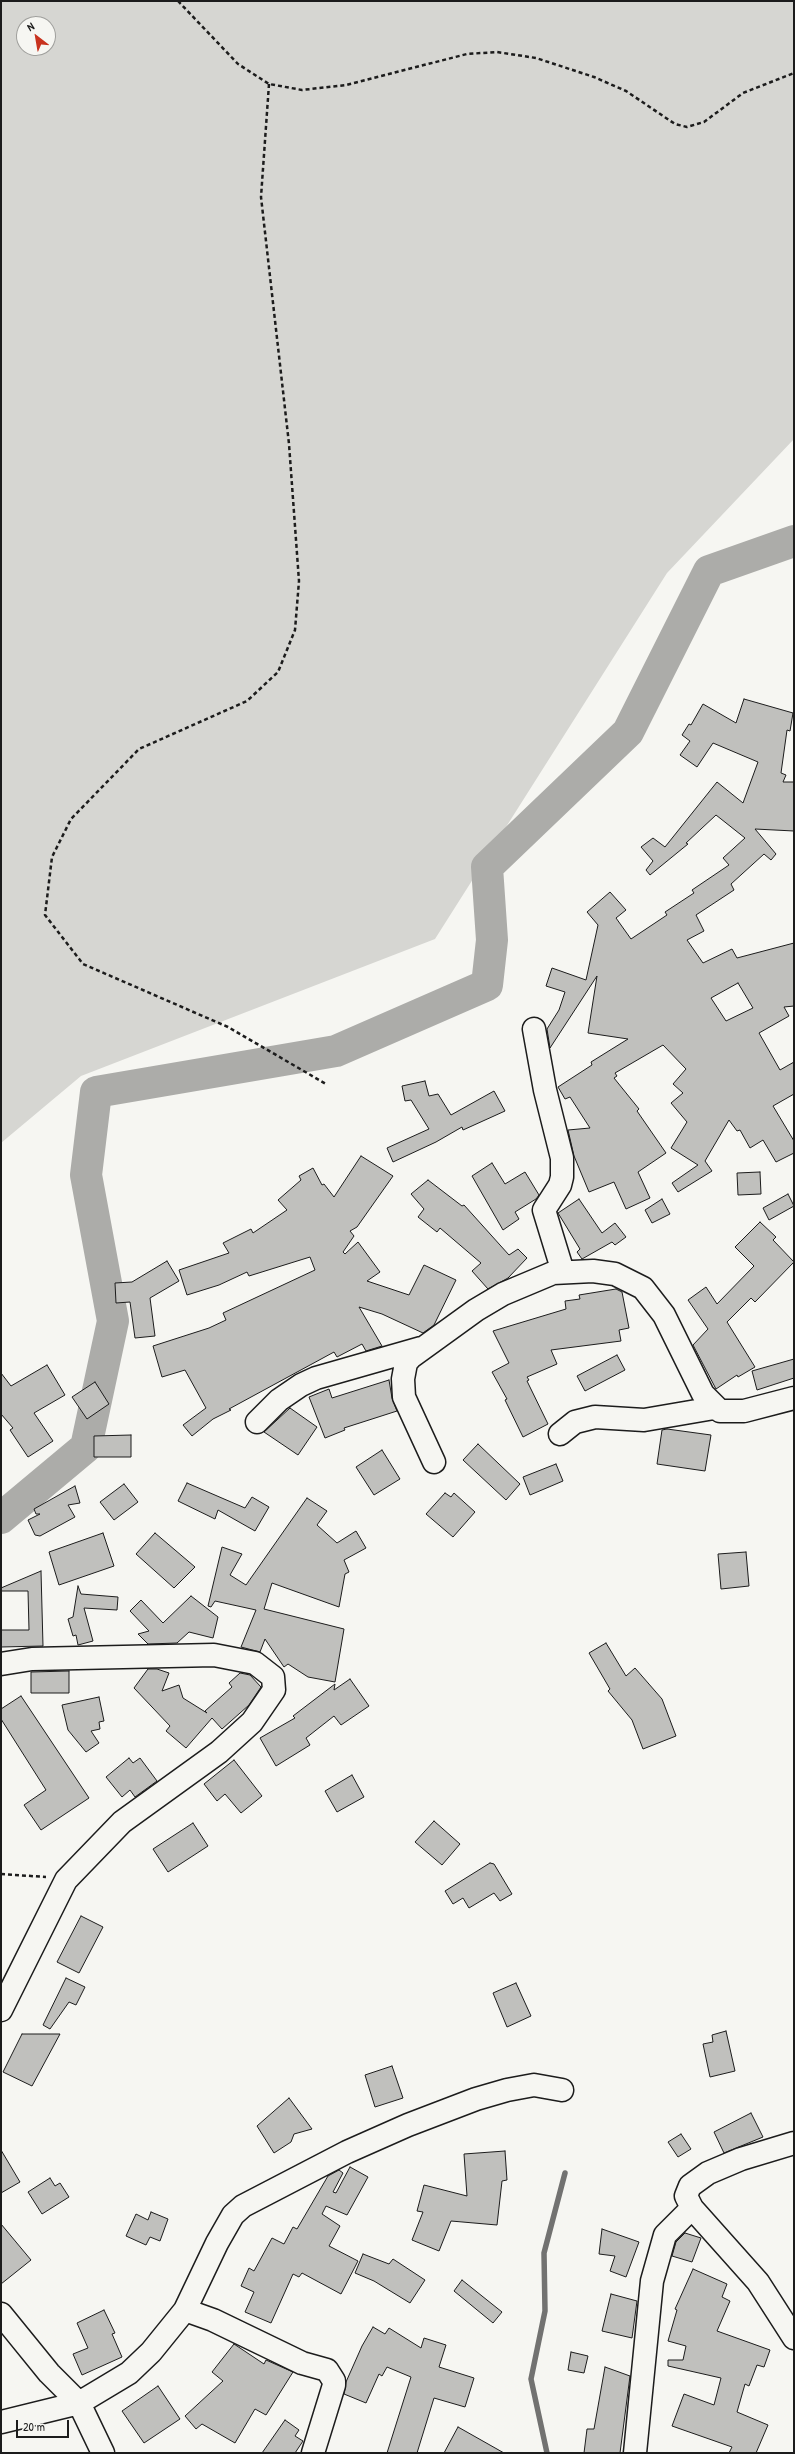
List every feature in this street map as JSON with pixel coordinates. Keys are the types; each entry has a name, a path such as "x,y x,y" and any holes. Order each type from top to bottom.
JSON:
{"street":[{"path":"534,1029 545,1090 562,1158 563,1172 560,1184 544,1210 563,1272"},
{"path":"434,1462 412,1416 403,1386 406,1363 476,1310 503,1294 543,1276 563,1272 615,1274 643,1288 664,1315 703,1394 714,1408"},
{"path":"257,1422 279,1400 301,1385 316,1378 428,1346"},
{"path":"560,1434 575,1422 589,1418 606,1416 644,1420 714,1408 727,1412 744,1411 794,1398"},
{"path":"1,1664 32,1659 214,1655 255,1663 273,1677 274,1690 252,1722 219,1752 122,1822 66,1880 1,2010"},
{"path":"1,2422 79,2403 129,2373 151,2352 185,2310 217,2243 233,2215 243,2206 347,2152 408,2125 476,2100 507,2090 534,2085 562,2090"},
{"path":"794,2143 726,2165 694,2182 686,2194 692,2208 758,2282 794,2338"},
{"path":"635,2453 652,2281 665,2235 692,2208"},
{"path":"185,2310 219,2323 302,2363 327,2370 334,2381 334,2385 313,2453"},
{"path":"1,2314 49,2373 79,2403 103,2453"}],"path":[{"path":"178,1 238,64 269,84 302,90 346,84 467,54 497,52 536,58 594,77 626,91 675,124 687,127 704,122 743,93 794,72"},
{"path":"269,84 261,197 289,444 299,581 295,630 278,672 247,701 139,749 71,819 52,857 45,915 83,964 228,1027 326,1084"},
{"path":"1,1874 66,1880"}],"shaded area":[{"path":"1,1 794,1 794,439 667,573 435,939 81,1076 1,1143"}],"building":[{"path":"744,699 793,713 790,731 787,730 781,773 786,775 783,782 794,782 794,831 755,829 776,854 771,860 764,854 731,884 734,890 696,915 704,931 687,940 703,963 732,949 737,958 794,943 794,1006 784,1007 789,1016 759,1033 780,1070 794,1062 794,1094 773,1106 794,1141 794,1153 776,1162 763,1140 750,1148 740,1130 737,1131 729,1120 705,1161 712,1171 678,1192 672,1183 698,1165 671,1148 687,1122 671,1103 683,1093 673,1084 686,1069 663,1045 615,1073 617,1076 614,1078 639,1109 637,1111 666,1153 638,1172 650,1198 626,1209 614,1182 589,1192 574,1156 568,1130 590,1128 570,1097 565,1099 558,1087 592,1065 591,1062 628,1039 588,1033 597,976 550,1048 547,1029 559,1010 565,992 546,986 552,968 586,980 598,925 587,912 610,892 626,910 616,918 631,939 667,915 665,912 694,893 692,890 729,865 723,858 745,838 716,815 686,843 688,844 650,875 646,870 653,861 641,847 653,838 665,847 717,782 743,803 758,762 713,743 697,767 680,755 690,741 682,735 689,724 691,725 703,704 736,723","holes":["738,983 753,1008 726,1021 711,998"]},
{"path":"425,1081 429,1096 438,1094 451,1115 494,1091 505,1111 463,1130 462,1127 436,1142 393,1162 387,1148 429,1129 411,1100 405,1101 402,1086"},
{"path":"361,1156 393,1176 357,1227 350,1231 354,1236 343,1252 345,1254 358,1242 380,1272 367,1281 409,1295 424,1265 456,1280 434,1325 423,1333 382,1314 359,1307 382,1346 366,1351 362,1344 337,1357 334,1352 229,1409 231,1410 213,1419 192,1436 183,1425 206,1408 185,1370 162,1377 153,1346 209,1328 226,1320 223,1313 315,1270 310,1257 249,1276 247,1272 219,1285 187,1295 179,1270 229,1253 223,1243 251,1229 253,1233 287,1210 278,1200 301,1180 299,1176 313,1168 322,1185 324,1184 334,1197"},
{"path":"492,1163 505,1184 525,1172 539,1195 536,1199 515,1212 519,1219 503,1230 472,1176"},
{"path":"760,1172 761,1194 738,1195 737,1173"},
{"path":"428,1180 462,1206 464,1205 509,1255 518,1249 527,1258 508,1278 488,1289 472,1271 481,1263 440,1228 437,1232 418,1217 424,1209 411,1194"},
{"path":"788,1194 794,1206 769,1220 763,1208"},
{"path":"579,1199 602,1233 615,1223 626,1237 615,1245 612,1242 582,1259 577,1252 580,1249 558,1213"},
{"path":"662,1199 670,1214 652,1223 645,1210"},
{"path":"760,1222 776,1237 773,1240 794,1262 755,1302 751,1298 727,1322 755,1367 738,1377 737,1375 716,1389 693,1345 708,1329 688,1300 706,1287 717,1304 754,1266 735,1247"},
{"path":"167,1261 179,1281 150,1298 155,1336 135,1338 130,1302 116,1303 115,1283 132,1282"},
{"path":"616,1289 622,1292 629,1328 619,1330 621,1341 551,1350 557,1364 527,1377 529,1380 527,1381 548,1424 523,1437 505,1400 507,1399 492,1372 509,1363 493,1331 566,1309 565,1301 580,1299 579,1295"},
{"path":"617,1355 625,1370 585,1391 577,1376"},
{"path":"794,1359 794,1378 757,1390 752,1371"},
{"path":"47,1365 65,1395 34,1413 53,1441 28,1457 10,1430 13,1428 1,1414 1,1373 11,1386"},
{"path":"389,1380 392,1398 397,1411 344,1428 345,1430 325,1438 309,1397 329,1389 332,1398"},
{"path":"95,1382 109,1404 87,1419 72,1397"},
{"path":"290,1408 317,1427 298,1455 264,1432"},
{"path":"667,1429 711,1435 705,1471 657,1464 662,1430"},
{"path":"131,1435 131,1457 94,1457 94,1436"},
{"path":"478,1444 520,1484 506,1500 463,1460"},
{"path":"382,1450 400,1479 374,1495 356,1467"},
{"path":"556,1464 563,1481 530,1495 523,1477"},
{"path":"187,1483 245,1508 252,1497 269,1507 255,1531 218,1510 215,1519 178,1501"},
{"path":"124,1484 138,1502 114,1520 100,1502"},
{"path":"75,1486 80,1503 68,1505 75,1517 40,1536 35,1535 28,1520 40,1514 36,1514 34,1509"},
{"path":"445,1493 451,1497 454,1493 475,1512 453,1537 426,1514"},
{"path":"307,1498 327,1511 317,1525 337,1543 356,1531 366,1548 344,1560 349,1572 345,1574 339,1607 272,1583 264,1609 344,1629 335,1682 308,1677 288,1664 284,1667 265,1639 260,1652 241,1647 256,1610 215,1601 211,1607 208,1606 222,1547 242,1554 230,1575 246,1585"},
{"path":"103,1533 114,1566 59,1585 49,1552"},
{"path":"155,1533 195,1567 174,1588 136,1554"},
{"path":"746,1552 749,1586 721,1589 718,1554"},
{"path":"41,1571 43,1646 1,1647 1,1630 29,1630 28,1591 1,1591 1,1588"},
{"path":"78,1586 81,1594 118,1597 117,1610 84,1608 93,1641 78,1645 76,1635 73,1636 68,1619 73,1617"},
{"path":"191,1596 218,1617 213,1638 189,1632 177,1643 148,1644 138,1634 149,1631 130,1611 141,1600 163,1623"},
{"path":"606,1643 626,1676 635,1668 662,1699 676,1736 643,1749 632,1720 608,1691 610,1689 589,1653"},
{"path":"148,1669 157,1669 169,1673 162,1691 179,1685 183,1698 207,1713 205,1711 232,1687 229,1683 240,1673 250,1675 261,1687 249,1705 222,1729 212,1718 186,1748 166,1731 170,1726 134,1688"},
{"path":"69,1671 69,1693 31,1693 31,1672"},
{"path":"350,1679 369,1706 341,1725 334,1716 306,1738 310,1745 276,1766 260,1738 295,1718 293,1716 335,1684 334,1690"},
{"path":"21,1696 89,1798 41,1830 24,1805 46,1790 1,1719 1,1709"},
{"path":"99,1697 104,1721 99,1722 100,1729 91,1731 99,1743 86,1752 68,1730 62,1705"},
{"path":"129,1758 133,1763 140,1758 157,1781 135,1797 130,1790 122,1797 106,1777"},
{"path":"234,1760 262,1796 241,1813 225,1794 217,1801 204,1784"},
{"path":"352,1775 364,1797 337,1812 325,1791"},
{"path":"434,1821 460,1844 442,1865 415,1842"},
{"path":"193,1823 208,1846 168,1872 153,1849"},
{"path":"490,1863 494,1864 512,1894 500,1901 494,1893 469,1908 463,1898 453,1904 445,1891"},
{"path":"81,1916 103,1927 79,1973 57,1962"},
{"path":"66,1978 85,1987 76,2005 69,2002 50,2029 43,2025"},
{"path":"516,1983 531,2016 507,2027 493,1993"},
{"path":"726,2031 735,2071 710,2077 703,2044 713,2042 712,2035"},
{"path":"22,2034 60,2034 32,2086 3,2072"},
{"path":"392,2066 403,2098 375,2107 365,2075"},
{"path":"289,2098 312,2129 294,2134 291,2142 274,2153 257,2126"},
{"path":"751,2113 763,2137 724,2153 714,2132"},
{"path":"681,2134 691,2149 678,2157 668,2142"},
{"path":"1,2150 20,2182 1,2193"},
{"path":"505,2151 507,2180 502,2181 497,2225 451,2221 439,2251 412,2240 423,2212 417,2211 424,2185 467,2196 464,2154"},
{"path":"350,2167 368,2177 347,2215 326,2206 322,2214 340,2226 329,2246 358,2261 341,2294 302,2273 299,2277 293,2274 271,2323 245,2312 254,2292 241,2286 249,2268 254,2271 272,2238 284,2244 293,2227 297,2229 328,2176 339,2170 343,2173 333,2192 336,2193"},
{"path":"50,2178 55,2186 60,2183 69,2197 42,2214 28,2192"},
{"path":"151,2212 168,2219 160,2241 150,2237 146,2245 126,2236 136,2214 148,2220"},
{"path":"1,2224 31,2260 1,2284"},
{"path":"602,2229 639,2242 626,2277 610,2271 615,2256 599,2254"},
{"path":"685,2233 701,2238 692,2262 672,2256 676,2242"},
{"path":"363,2254 389,2264 393,2259 425,2280 410,2303 374,2281 355,2273"},
{"path":"693,2269 727,2284 722,2297 730,2301 717,2331 770,2350 764,2367 757,2365 749,2386 745,2384 737,2412 768,2425 756,2453 729,2453 732,2447 672,2426 684,2394 714,2405 721,2378 668,2366 668,2360 683,2360 686,2346 668,2341 677,2310 675,2309"},
{"path":"462,2280 502,2312 493,2323 454,2291"},
{"path":"611,2294 637,2301 632,2338 602,2331"},
{"path":"104,2310 115,2333 112,2334 122,2357 82,2375 73,2354 88,2348 77,2323"},
{"path":"373,2327 385,2334 389,2328 421,2348 424,2338 446,2345 439,2367 474,2378 465,2407 434,2398 417,2453 387,2453 411,2377 387,2367 382,2376 379,2374 366,2403 344,2394 346,2382 362,2346"},
{"path":"234,2344 264,2364 266,2360 293,2372 266,2415 255,2409 235,2443 202,2424 196,2429 185,2416 223,2381 212,2372"},
{"path":"571,2352 588,2356 584,2373 568,2370"},
{"path":"605,2367 630,2376 620,2453 584,2453 587,2429 594,2429"},
{"path":"158,2386 180,2419 144,2443 122,2411"},
{"path":"285,2420 299,2430 295,2436 303,2441 295,2453 262,2453"},
{"path":"458,2427 504,2453 444,2453"}],"waterway":[{"path":"1,1518 86,1447 113,1321 86,1175 96,1092 336,1051 487,985 492,940 487,867 628,732 709,571 794,541"},
{"path":"547,2453 531,2379 545,2311 544,2253 565,2173"}]}
